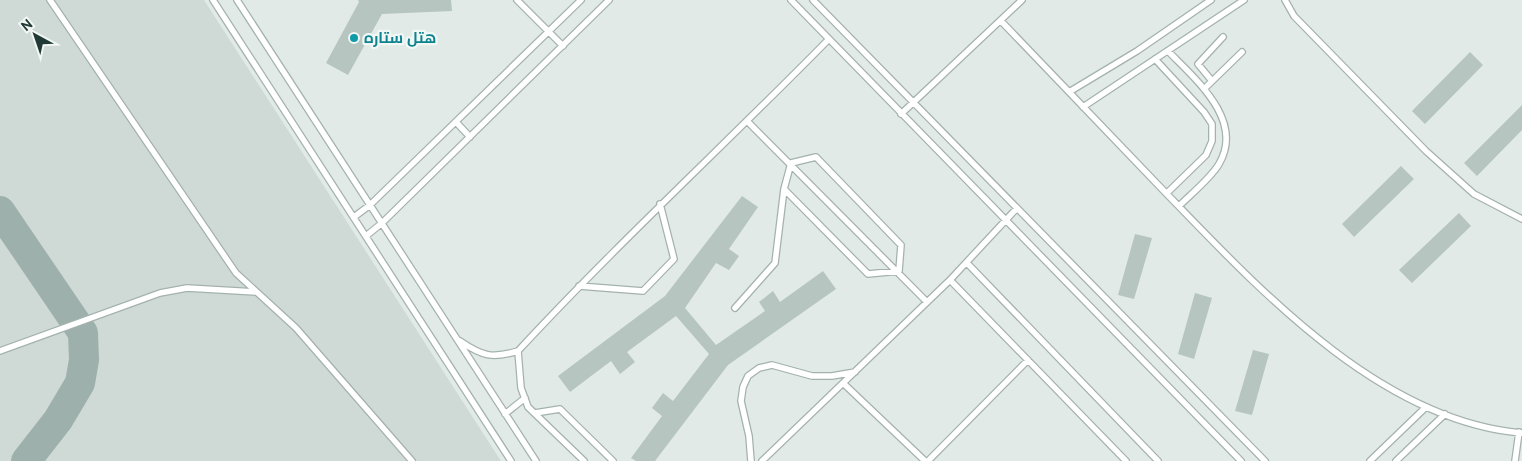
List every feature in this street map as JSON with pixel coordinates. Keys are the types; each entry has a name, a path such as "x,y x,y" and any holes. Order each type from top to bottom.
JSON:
{"lane":[{"path":"50,0 236,272 296,328 412,461"},
{"path":"213,0 511,461"},
{"path":"238,0 536,461"},
{"path":"517,0 563,46"},
{"path":"354,217 370,204 582,0"},
{"path":"366,236 382,223 609,0"},
{"path":"791,0 1241,461"},
{"path":"813,0 1265,461"},
{"path":"901,114 1022,0"},
{"path":"1069,92 1137,51 1211,0"},
{"path":"1083,107 1244,0"},
{"path":"1285,0 1294,16 1433,157 1474,194 1522,219"},
{"path":"1001,21 1238,267 1312,336 1403,396 1426,407 1502,431 1520,432 1515,461"},
{"path":"1212,81 1198,64 1223,37"},
{"path":"457,340 478,353 492,356 518,351 660,204 748,122 829,39"},
{"path":"1168,51 1204,89 1226,123 1227,141 1219,164 1179,206"},
{"path":"1204,89 1242,52"},
{"path":"1156,59 1204,112 1212,124 1212,141 1206,155 1167,193"},
{"path":"456,122 470,137"},
{"path":"748,122 791,163 927,302"},
{"path":"791,163 816,157 901,245 898,271"},
{"path":"735,308 776,263 784,188 791,163"},
{"path":"784,188 868,274 898,271"},
{"path":"579,286 642,291 674,259 660,204"},
{"path":"762,461 950,280 1017,208"},
{"path":"967,263 1158,461"},
{"path":"950,280 1126,461"},
{"path":"0,351 160,293 187,288 256,292"},
{"path":"518,351 518,372 528,407 584,461"},
{"path":"843,383 926,461 1028,360"},
{"path":"751,461 750,436 740,401 748,376 759,368 772,365 812,376 832,376 855,372"},
{"path":"505,414 525,398"},
{"path":"1370,461 1426,407"},
{"path":"535,413 560,409 613,461"},
{"path":"1396,461 1445,414"}],"shaded area":[{"path":"0,0 204,0 501,461 0,461"}],"building":[{"name":"هتل ستاره","path":"358,0 451,0 452,11 382,14 348,75 326,63 359,2"},
{"path":"1470,52 1483,65 1425,124 1412,111"},
{"path":"1522,105 1522,130 1477,176 1464,163"},
{"path":"1401,166 1414,179 1354,237 1342,224"},
{"path":"742,196 758,207 729,249 739,256 729,270 716,263 685,308 716,345 765,311 759,302 773,291 780,302 823,271 836,289 728,365 655,461 636,461 631,458 662,416 652,408 663,393 673,401 709,354 676,316 627,352 635,362 620,374 611,361 570,392 558,376 665,296"},
{"path":"1459,213 1471,226 1412,283 1399,270"},
{"path":"1135,234 1152,238 1134,299 1118,295"},
{"path":"1195,293 1212,298 1194,359 1178,354"},
{"path":"1253,350 1269,354 1252,415 1235,411"}],"taxiway":[{"path":"0,211 83,333 84,360 80,383 58,420 26,461"}],"place":[{"name":"هتل ستاره","path":"354,38"}]}
